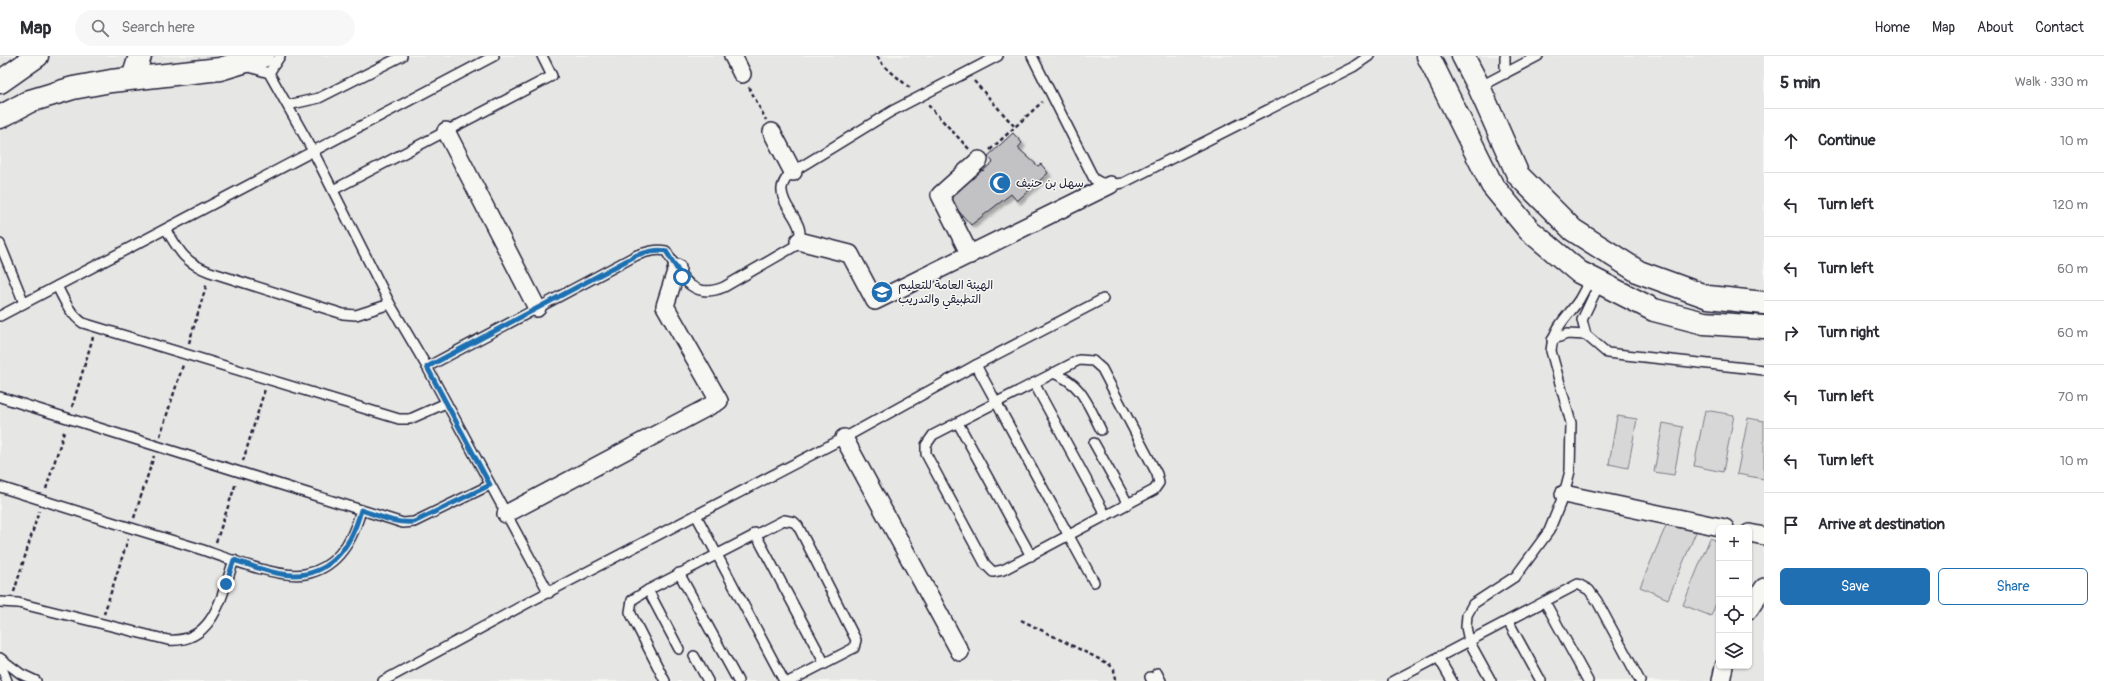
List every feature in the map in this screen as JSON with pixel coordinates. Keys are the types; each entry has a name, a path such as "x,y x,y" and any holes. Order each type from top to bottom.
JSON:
{"street":[{"path":"0,82 37,56"},
{"path":"133,78 140,56"},
{"path":"184,56 229,66"},
{"path":"733,56 742,74"},
{"path":"1428,56 1492,185 1529,230 1579,272 1654,310 1704,323 1764,327"},
{"path":"1463,56 1479,87 1518,174 1573,230 1639,272 1708,298 1764,303"},
{"path":"0,117 30,101 73,88 133,78 229,66 266,64"},
{"path":"446,131 537,308"},
{"path":"772,132 793,172"},
{"path":"970,255 940,195 979,160"},
{"path":"799,241 850,254 875,301 1110,185"},
{"path":"506,514 719,401 666,306 677,268"},
{"path":"844,438 960,652"},
{"path":"1564,494 1716,526"},
{"path":"1752,534 1764,536"},
{"path":"1752,605 1764,587"},
{"path":"1721,681 1723,669"}],"lane":[{"path":"280,56 266,64 313,151 390,304 427,367 548,592"},
{"path":"288,105 319,98 402,56"},
{"path":"0,316 494,56"},
{"path":"333,190 552,76 542,56"},
{"path":"427,367 637,255 649,251 666,251 688,285 704,291 715,291 795,246 799,241 799,227 782,191 783,184 793,172 892,111 998,56"},
{"path":"1032,56 1094,179 1102,184 1110,185 1123,183 1353,67 1369,56"},
{"path":"1505,56 1505,74"},
{"path":"1479,87 1538,56"},
{"path":"166,229 184,258 196,267 210,272 343,314 356,315 390,304"},
{"path":"0,244 24,303"},
{"path":"1596,280 1582,320 1586,335 1607,353 1764,370"},
{"path":"1490,681 1470,641 1466,627 1467,615 1473,604 1516,576 1549,531 1564,494 1570,471 1571,423 1551,351 1552,340 1557,326 1596,280"},
{"path":"57,286 75,317 96,327 399,419 410,419 446,403"},
{"path":"383,681 548,592 844,438 976,365 1103,299"},
{"path":"1552,340 1567,334 1586,335"},
{"path":"1079,360 1093,361 1102,369 1159,478 1157,487 1154,490 998,572 988,569 985,564 926,454 926,445 930,438 1034,383 1079,360"},
{"path":"976,365 1094,582"},
{"path":"1053,373 1064,377 1077,387 1101,430"},
{"path":"1034,383 1106,516"},
{"path":"0,397 392,521 404,523 414,522 490,485"},
{"path":"958,423 1031,556"},
{"path":"1094,443 1128,504"},
{"path":"0,487 234,560 278,573 293,575 315,572 336,560 348,544 356,528 361,510"},
{"path":"696,515 784,681"},
{"path":"665,681 630,612 632,600 679,573 755,533 784,520 794,522 798,526 856,640 854,648 790,681"},
{"path":"755,533 825,664"},
{"path":"0,602 11,602 168,640 184,640 197,634 206,626 217,608 234,560"},
{"path":"679,573 738,681"},
{"path":"1393,681 1578,584 1589,590 1640,681"},
{"path":"648,590 679,649"},
{"path":"1545,602 1588,681"},
{"path":"1508,621 1541,681"},
{"path":"694,656 708,681"},
{"path":"1438,657 1452,681"},
{"path":"0,658 21,674 36,681"},
{"path":"0,663 7,681"}],"path":[{"path":"877,56 883,65 920,97 979,160 1051,94"},
{"path":"966,73 1015,127"},
{"path":"742,74 772,132"},
{"path":"11,602 96,327"},
{"path":"1021,620 1109,664 1114,669 1115,681"}],"shaded area":[{"name":"الهيئة العامة للتعليم التطبيقي والتدريب","path":"0,56 1764,56 1764,681 0,681"},
{"path":"1705,410 1734,415 1723,472 1694,466"},
{"path":"1617,416 1637,419 1628,468 1609,464"},
{"path":"1748,418 1764,421 1764,479 1737,474"},
{"path":"1663,423 1683,427 1674,475 1654,472"},
{"path":"1668,521 1696,532 1668,599 1640,587"},
{"path":"1710,538 1716,541 1716,604 1711,616 1683,605"}],"building":[{"name":"سهل بن حنيف","path":"1013,133 1022,143 1018,148 1038,166 1041,164 1048,173 1017,201 1011,194 971,225 947,198 979,168 983,171 993,162 988,156"}],"place":[{"name":"سهل بن حنيف","path":"1000,183"},
{"name":"الهيئة العامة للتعليم التطبيقي والتدريب","path":"882,292"}],"route":[{"path":"226,584 234,560 278,573 293,575 315,572 325,567 336,560 348,544 356,528 361,510 392,521 404,523 414,522 490,485 427,367 637,255 649,251 666,251 682,277"}]}
